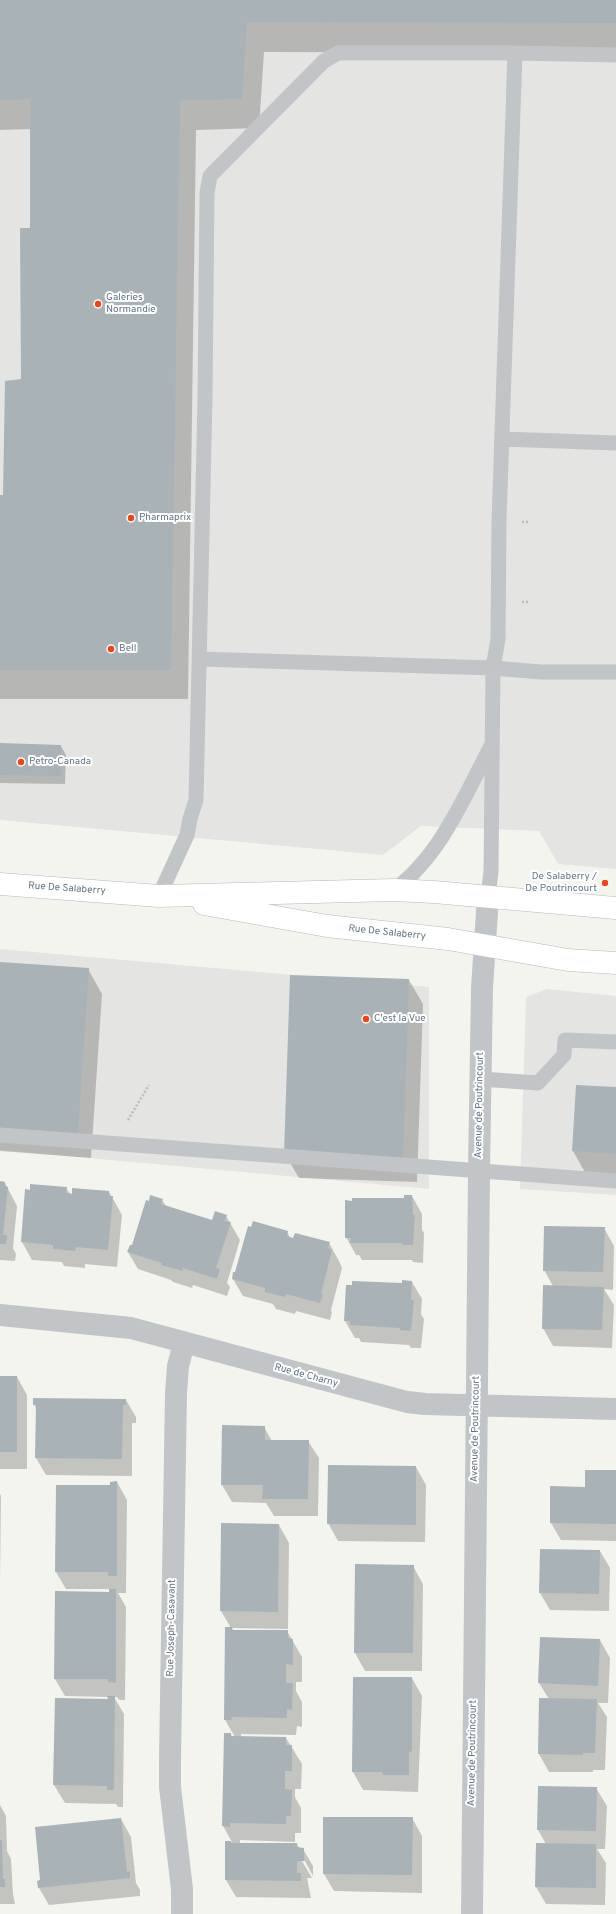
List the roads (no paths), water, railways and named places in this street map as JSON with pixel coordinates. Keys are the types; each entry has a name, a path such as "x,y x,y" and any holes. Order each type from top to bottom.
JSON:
{"main road":[{"name":"Rue De Salaberry","path":"0,884 158,896 327,926 434,937 568,960 616,963"},
{"name":"Rue De Salaberry","path":"158,896 394,890 434,892 616,908"}],"street":[{"name":"Avenue de Poutrincourt","path":"472,1914 479,1170 482,988 488,897"},
{"name":"Rue de Charny","path":"0,1315 131,1328 392,1399 425,1404 616,1409"},
{"name":"Rue Joseph-Casavant","path":"182,1914 182,1889 171,1794 170,1758 176,1393 178,1366 184,1343"}],"lane":[{"path":"158,896 187,835 196,800 205,398 207,193 210,176 324,61 338,53 515,53 616,55"},
{"path":"488,897 490,871 493,668 498,639 502,439 515,53"},
{"path":"502,439 616,443"},
{"path":"199,659 493,668 541,672 616,672"},
{"path":"394,890 416,872 434,850 492,744"},
{"path":"481,1079 538,1083 564,1055 565,1040 616,1042"},
{"path":"0,1135 479,1170 616,1182"}],"place":[{"name":"Galeries Normandie","path":"98,304"},
{"name":"Pharmaprix","path":"131,518"},
{"name":"Bell","path":"111,649"},
{"name":"Petro-Canada","path":"21,762"},
{"name":"De Salaberry / De Poutrincourt","path":"605,883"},
{"name":"C'est la Vue","path":"366,1019"}]}
